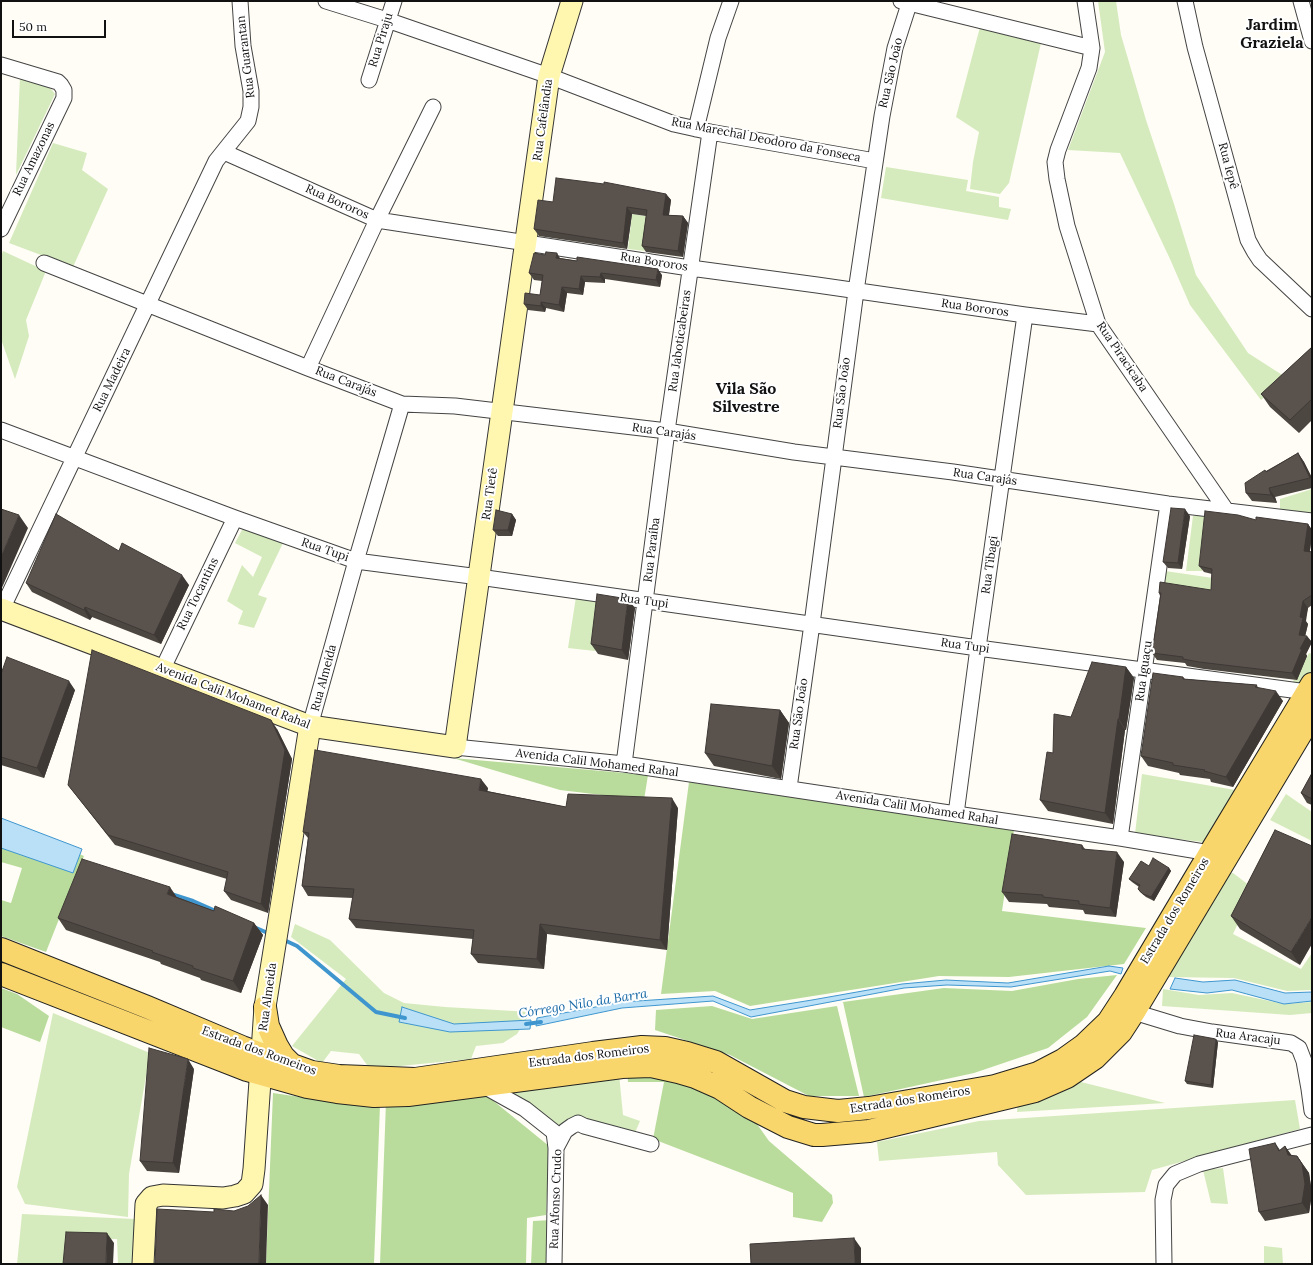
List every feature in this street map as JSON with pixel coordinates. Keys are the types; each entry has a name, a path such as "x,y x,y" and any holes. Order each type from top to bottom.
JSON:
{"main road":[{"name":"Estrada dos Romeiros","path":"255,1059 293,1066 312,1072 339,1076 415,1079 593,1053 642,1048 665,1048 688,1053 716,1062 785,1101 804,1107 838,1111 864,1109 995,1086 1038,1073 1063,1060 1084,1045 1108,1022 1310,688"},
{"name":"Estrada dos Romeiros","path":"1,949 147,1007 255,1059 307,1087 374,1096 415,1094 622,1067 652,1066 695,1077 720,1088 749,1107 788,1127 814,1135 869,1131 1035,1091 1067,1077 1095,1058 1121,1032 1134,1012 1312,715"},
{"name":"Estrada dos Romeiros","path":"1,974 247,1070 255,1059"},
{"path":"265,1007 268,1026 277,1046 283,1056 293,1066"},
{"path":"208,1055 224,1055 255,1059 263,1029"},
{"path":"788,1127 804,1107"}],"street":[{"name":"Rua Guarantan","path":"224,152 248,121 251,107 251,91 241,27 240,1"},
{"name":"Rua Marechal Deodoro da Fonseca","path":"326,1 387,20 549,76 674,124 875,161"},
{"name":"Rua Piraju","path":"369,80 394,1"},
{"name":"Rua Cafelândia","path":"526,242 549,76 572,1"},
{"name":"Rua Jaboticabeiras","path":"667,431 690,268 703,130 718,38 731,1"},
{"path":"907,2 1092,48 1085,1"},
{"name":"Rua Iepê","path":"1185,1 1195,47 1248,240 1260,260 1312,309"},
{"path":"1301,1 1312,41"},
{"name":"Rua São João","path":"789,788 875,161 895,48 907,2"},
{"name":"Rua Piracicaba","path":"1092,48 1088,68 1055,162 1067,226 1098,324 1226,510"},
{"name":"Rua Amazonas","path":"1,65 58,82 64,90 64,98 1,229"},
{"path":"308,368 377,220 433,107"},
{"name":"Rua Bororos","path":"224,152 377,220 690,268 1098,324"},
{"name":"Rua Madeira","path":"1,609 216,161 224,152"},
{"name":"Rua Tietê","path":"455,747 526,242"},
{"name":"Rua Carajás","path":"44,263 402,404 455,406 667,431 834,457 953,472 1168,504 1299,518 1310,522"},
{"name":"Rua Tibagi","path":"956,814 1025,315"},
{"name":"Rua Almeida","path":"263,1029 265,1007 310,726 356,560 402,404"},
{"name":"Rua Tupi","path":"1,430 235,518 356,560 1144,671 1310,688"},
{"name":"Rua Paraíba","path":"624,764 667,431"},
{"name":"Rua Iguaçu","path":"1120,838 1168,504"},
{"name":"Rua Tocantins","path":"162,670 235,518"},
{"name":"Avenida Calil Mohamed Rahal","path":"1,609 310,726 455,747 624,764 1120,838 1210,853"},
{"name":"Rua Aracaju","path":"1134,1012 1180,1026 1212,1032 1291,1042 1299,1048 1304,1061 1310,1089 1312,1111"},
{"path":"143,1264 146,1204 152,1197 162,1195 223,1198 244,1193 252,1184 254,1169 255,1059"},
{"path":"482,1085 526,1109 554,1132 556,1148"},
{"name":"Rua Afonso Crudo","path":"554,1264 556,1148 565,1131 578,1123 584,1126 651,1144"},
{"path":"1164,1264 1163,1200 1166,1185 1176,1174 1205,1162 1312,1135"}],"green space":[{"path":"1098,1 1116,1 1121,35 1146,120 1196,275 1248,353 1287,378 1261,400 1190,305 1120,153 1068,150 1105,52"},
{"path":"980,27 1041,43 1009,183 1000,194 970,189 973,162 979,132 956,117"},
{"path":"20,76 51,89 55,94 16,175"},
{"path":"53,143 87,153 82,170 108,189 73,267 9,243"},
{"path":"886,167 968,180 966,191 999,197 999,207 1011,209 1008,220 881,198"},
{"path":"645,211 651,212 646,251 628,249 632,214 644,216"},
{"path":"3,251 46,271 26,320 29,336 15,379 1,339 1,256"},
{"path":"1312,489 1312,517 1280,511 1280,499"},
{"path":"1208,515 1202,571 1186,571 1193,516"},
{"path":"243,528 283,543 258,595 267,598 254,628 238,624 243,611 227,601 242,565 253,577 262,557 235,543"},
{"path":"1165,571 1213,578 1213,594 1163,584"},
{"path":"576,597 604,600 595,651 568,648"},
{"path":"1309,653 1312,654 1312,671 1303,686 1291,685"},
{"path":"453,758 648,775 644,800 560,790"},
{"path":"1142,774 1235,790 1203,842 1135,834"},
{"path":"689,782 1014,830 1002,911 1146,928 1124,964 1009,977 939,976 750,1006 715,991 661,994"},
{"path":"1286,794 1312,812 1312,841 1270,820"},
{"path":"1,822 84,856 46,952 1,936 1,900 11,903 22,868 1,862"},
{"path":"1227,873 1233,873 1254,889 1233,934 1301,969 1312,953 1312,990 1287,991 1234,978 1167,977"},
{"path":"295,924 330,940 384,993 404,1003 531,1012 517,1034 503,1043 476,1046 471,1059 370,1069 359,1054 331,1051 322,1063 292,1046 346,979 291,937"},
{"path":"1117,975 1087,1017 1048,1048 974,1073 864,1097 843,1002 944,988 1012,991 1078,979"},
{"path":"1,988 17,994 49,1016 40,1042 1,1027"},
{"path":"1163,989 1199,995 1232,993 1284,1004 1312,1002 1312,1013 1290,1015 1162,1006"},
{"path":"712,1006 752,1019 837,1006 859,1096 809,1096 730,1055 655,1030 656,1010"},
{"path":"53,1013 150,1053 129,1174 128,1217 25,1204 17,1187"},
{"path":"652,1070 747,1110 769,1141 832,1195 833,1203 822,1222 793,1217 793,1193 653,1139 664,1082 628,1082 627,1071"},
{"path":"619,1074 623,1115 640,1121 634,1135 587,1122 582,1117 557,1127 498,1087"},
{"path":"1077,1081 1165,1103 1017,1112 1018,1100"},
{"path":"480,1090 549,1146 546,1215 527,1218 526,1264 380,1264 386,1102"},
{"path":"273,1093 328,1101 380,1105 374,1264 266,1264"},
{"path":"1295,1100 1300,1129 1152,1170 1145,1192 1026,1195 998,1165 997,1152 879,1161 877,1142 979,1121"},
{"path":"1223,1168 1228,1204 1211,1203 1203,1170"},
{"path":"22,1214 135,1219 132,1264 118,1264 117,1239 70,1239 67,1264 17,1264"},
{"path":"552,1220 548,1264 531,1264 533,1221"},
{"path":"1264,1246 1282,1248 1283,1264 1264,1264"}],"water":[{"path":"1,818 82,849 73,873 1,848"},
{"path":"1109,966 1123,968 1121,974 1110,971 1011,987 947,985 904,988 751,1017 713,1001 622,1008 536,1026 537,1018 622,1002 713,996 750,1010 902,984 946,980 1008,983"},
{"path":"1175,978 1203,982 1235,980 1285,993 1312,992 1312,1001 1284,1004 1232,990 1207,993 1170,989"},
{"path":"402,1007 454,1024 531,1020 530,1029 450,1032 399,1022"}],"building":[{"path":"556,178 604,184 604,182 666,194 663,215 683,216 678,251 642,246 647,210 627,207 623,243 534,229 538,200 553,202"},
{"path":"546,252 557,253 556,258 577,261 577,257 658,269 656,280 601,273 600,277 581,276 579,289 562,287 559,305 541,302 541,306 524,304 525,293 540,295 543,275 529,273 534,253 545,255"},
{"path":"1312,347 1312,399 1290,420 1261,394"},
{"path":"1298,453 1310,478 1269,488 1271,495 1246,493 1245,483 1265,470 1266,472"},
{"path":"1171,508 1185,509 1178,563 1163,562"},
{"path":"1,509 19,515 1,557"},
{"path":"496,510 512,514 508,530 493,530"},
{"path":"1205,511 1238,515 1256,520 1256,517 1308,524 1304,551 1312,552 1312,595 1303,601 1300,617 1303,618 1299,635 1307,636 1300,649 1302,649 1292,673 1199,662 1183,659 1183,657 1152,653 1161,593 1159,593 1160,582 1211,590 1212,569 1199,566"},
{"path":"56,514 119,551 122,543 182,575 154,635 85,607 84,610 26,583"},
{"path":"597,594 628,599 622,650 591,644"},
{"path":"92,650 271,720 285,750 261,904 224,891 228,872 108,835 68,785"},
{"path":"7,657 69,681 37,768 1,757 1,674"},
{"path":"1092,662 1126,667 1105,813 1040,800 1047,752 1053,753 1054,714 1071,717"},
{"path":"1153,673 1183,677 1183,679 1257,685 1255,687 1276,691 1226,777 1204,771 1205,770 1173,765 1173,763 1141,756"},
{"path":"711,704 780,710 772,766 705,753"},
{"path":"315,750 481,779 479,790 566,807 568,794 672,798 660,940 540,924 537,959 471,954 474,930 349,919 354,889 302,886 309,833 303,832"},
{"path":"1312,773 1312,799 1301,793"},
{"path":"1275,830 1312,846 1312,917 1291,952 1231,916"},
{"path":"1012,834 1082,845 1082,849 1117,852 1110,908 1079,904 1079,901 1043,897 1043,895 1002,892"},
{"path":"1153,858 1169,868 1151,897 1143,894 1138,889 1140,885 1129,879 1141,861 1149,866"},
{"path":"82,859 170,887 167,894 214,911 215,906 254,923 233,981 193,968 193,966 152,952 153,951 58,918"},
{"path":"1194,1035 1216,1039 1211,1085 1185,1081"},
{"path":"149,1048 188,1059 173,1163 140,1161"},
{"path":"1275,1143 1279,1151 1285,1146 1288,1155 1297,1156 1302,1164 1305,1184 1302,1203 1259,1212 1249,1149"},
{"path":"261,1195 259,1264 155,1264 157,1209 214,1212 214,1209 234,1211 248,1206"},
{"path":"66,1232 107,1233 106,1264 63,1264"},
{"path":"854,1238 855,1264 751,1264 750,1244"}],"waterway":[{"name":"Córrego Nilo da Barra","path":"171,894 193,901 218,912"},
{"name":"Córrego Nilo da Barra","path":"254,927 270,934"},
{"name":"Córrego Nilo da Barra","path":"282,939 297,946 376,1012 405,1018"},
{"name":"Córrego Nilo da Barra","path":"526,1024 541,1022"}],"district":[{"name":"Jardim Graziela","path":"1272,34"},
{"name":"Vila São Silvestre","path":"746,398"}]}
